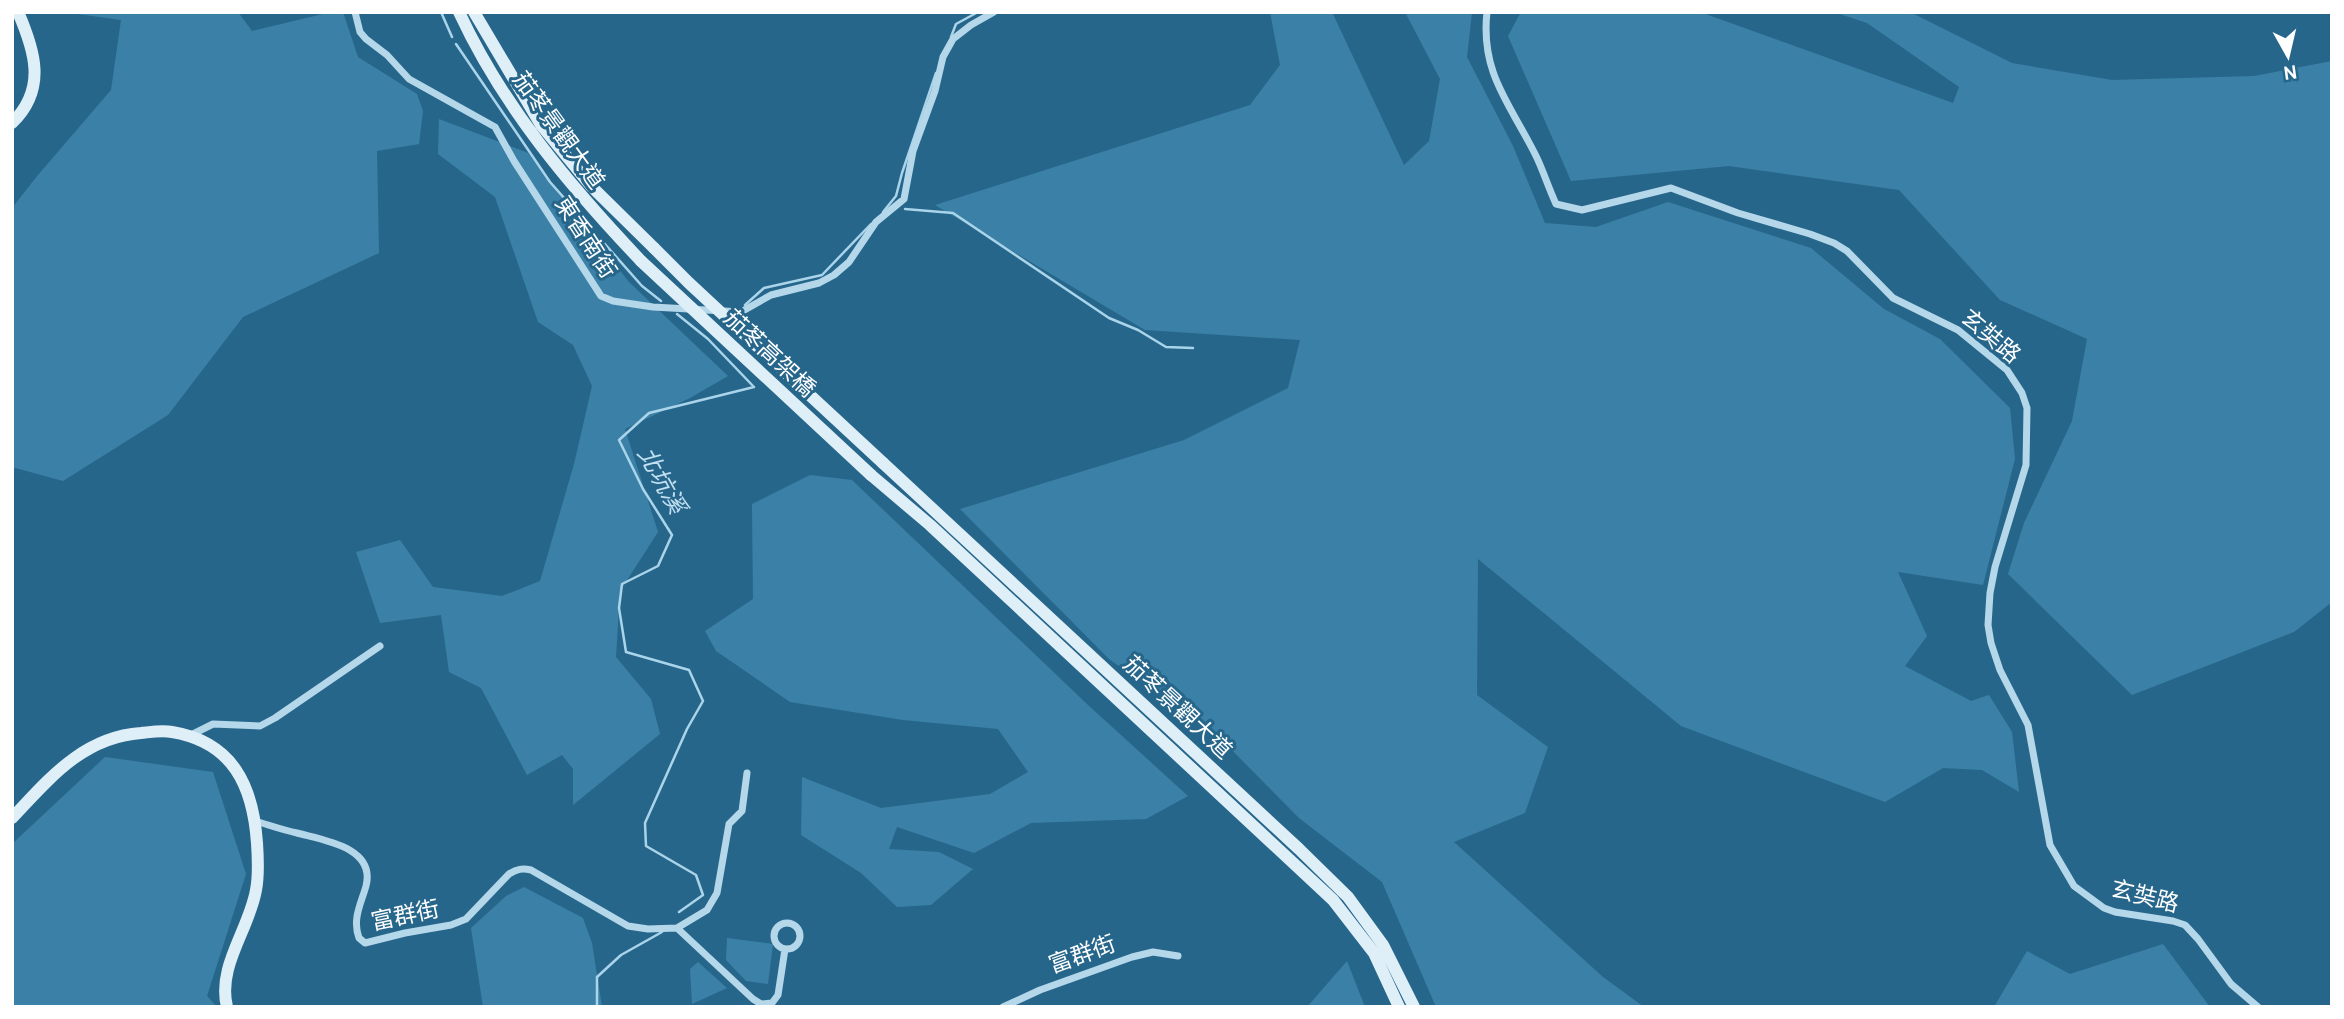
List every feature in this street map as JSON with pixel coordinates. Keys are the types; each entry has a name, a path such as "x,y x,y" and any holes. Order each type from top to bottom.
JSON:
{"street":[{"path":"12,122 31,96 36,73 32,44 18,12"},
{"name":"東香南街","path":"355,12 360,32 409,79 495,127 514,162 601,296 613,301 653,307 741,312 771,295 819,283 834,275 849,262 876,222 904,199 913,151 935,90 943,57 953,39 994,12"},
{"name":"茄苳景觀大道","path":"459,12 524,125 581,197 641,261"},
{"name":"茄苳景觀大道","path":"474,12 541,125 591,186 654,248"},
{"name":"玄奘路","path":"1488,12 1485,31 1496,83 1538,159 1556,204 1582,210 1654,190 1671,188 1738,213 1810,234 1847,251 1894,298 1958,330 2007,370 2022,393 2027,408 2026,465 1995,567 1988,625 2000,670 2028,725 2050,845 2074,886 2104,908 2185,925 2231,984 2258,1007"},
{"name":"茄苳高架橋","path":"654,248 688,283 883,463"},
{"name":"茄苳高架橋","path":"641,261 871,475"},
{"name":"茄苳景觀大道","path":"883,463 1300,849 1348,897 1383,945 1414,1007"},
{"name":"茄苳景觀大道","path":"871,475 930,525 1334,900 1374,953 1399,1007"},
{"path":"191,735 213,724 260,726 380,646"},
{"path":"12,818 71,758 95,744 134,733 166,731 191,735 222,754 245,783 255,821 256,889 250,915 227,972 224,988 227,1007"},
{"path":"747,773 742,811 729,824 717,893 707,910 677,929 761,1005 774,1005 785,950"},
{"name":"富群街","path":"255,821 348,848 360,857 368,878 355,920 359,938 366,943 451,925 466,919 517,869 531,870 628,926 677,929"},
{"name":"富群街","path":"1003,1007 1040,990 1132,957 1153,951 1178,956"}],"shaded area":[{"path":"63,12 238,12 252,31 331,12 343,12 358,57 417,94 423,111 419,144 377,151 379,253 243,317 168,415 63,481 12,467 12,208 111,90 121,20"},
{"path":"1270,12 1332,12 1404,165 1429,141 1440,79 1405,12 1472,12 1467,57 1513,146 1545,223 1596,227 1668,202 1811,248 1884,309 1940,339 2010,408 2015,459 1983,585 1898,572 1927,636 1905,666 1971,701 1989,695 2012,732 2019,792 1982,770 1943,768 1885,802 1681,726 1478,559 1477,695 1548,747 1525,813 1454,842 1603,977 1644,1007 1436,1007 1382,882 1299,818 1216,734 1109,659 960,509 1184,440 1288,388 1300,340 1145,330 935,205 1250,105 1280,65"},
{"path":"1521,12 1700,12 1953,103 1959,87 1867,23 1834,12 1910,12 2012,63 2112,80 2254,76 2332,61 2332,602 2294,632 2132,695 2008,574 2024,523 2072,421 2087,339 2000,300 1899,190 1729,166 1571,181 1508,36"},
{"path":"439,119 528,153 629,282 728,376 690,398 625,429 658,532 620,591 616,657 651,699 660,734 573,805 573,769 562,755 527,775 481,688 449,672 441,615 380,623 356,552 400,540 433,587 502,596 540,581 574,464 592,386 573,345 538,322 495,197 438,154"},
{"path":"810,475 852,480 1088,705 1188,796 1146,819 1031,823 974,853 897,827 889,849 939,852 973,869 931,905 897,907 861,873 801,835 802,777 881,808 990,794 1028,772 998,729 903,720 790,702 716,651 705,631 753,599 752,504"},
{"path":"105,757 213,772 246,874 207,996 217,1007 12,1007 12,844"},
{"path":"524,887 583,918 592,943 602,1007 483,1007 471,928 506,896"},
{"path":"727,938 773,944 768,984 746,981 726,960"},
{"path":"2163,944 2210,1007 1994,1007 2027,951 2070,974"},
{"path":"1347,961 1365,1007 1307,1007"},
{"path":"698,962 727,988 692,1004 690,969"}],"waterway":[{"name":"北坑溪","path":"441,12 452,37"},
{"path":"951,37 956,24 978,12"},
{"name":"北坑溪","path":"456,44 550,182 642,286 661,301"},
{"path":"883,212 896,196 936,73"},
{"path":"905,209 953,213 1109,318 1138,330 1166,347 1193,348"},
{"path":"745,305 764,288 822,275 871,224"},
{"name":"北坑溪","path":"677,314 708,339 754,387 649,413 619,440 643,489 672,535 658,566 622,584 619,608 626,652 689,670 703,701 687,729 645,823 646,846 696,875 703,895 679,912"},
{"name":"北坑溪","path":"597,1007 597,977 621,955 662,932"}]}
